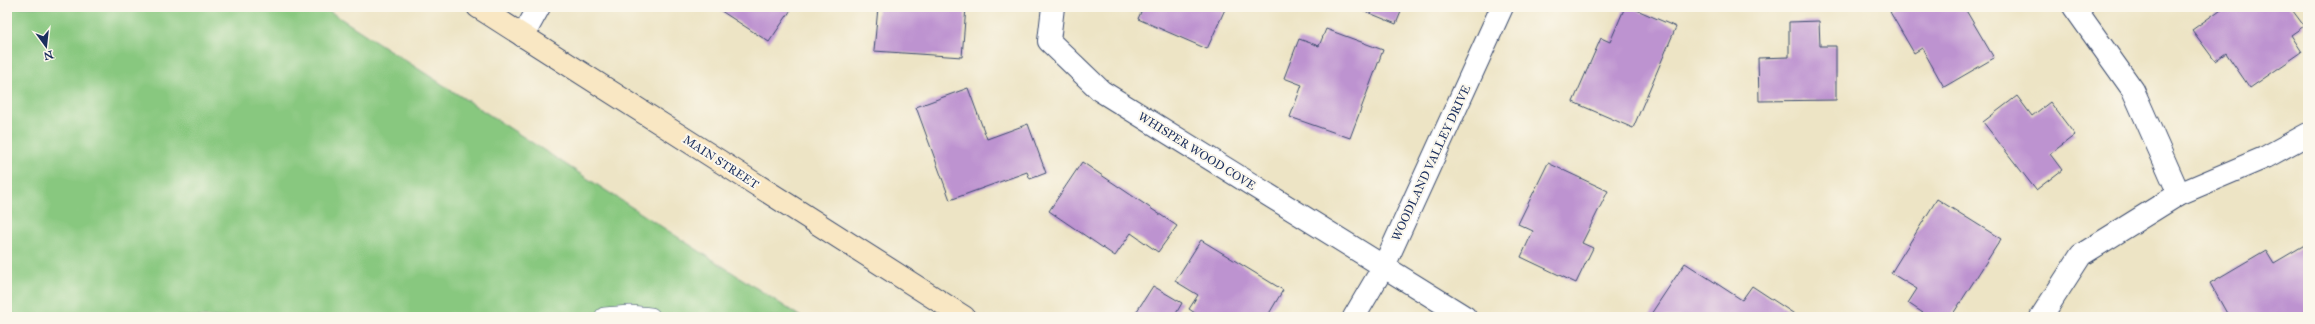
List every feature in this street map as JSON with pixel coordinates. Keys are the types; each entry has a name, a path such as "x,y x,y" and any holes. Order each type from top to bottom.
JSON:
{"main road":[{"name":"MAIN STREET","path":"478,7 964,317"}],"street":[{"path":"523,36 540,7"},
{"name":"WHISPER WOOD COVE","path":"1053,7 1049,41 1101,91 1384,266"},
{"name":"WOODLAND VALLEY DRIVE","path":"1354,317 1384,266 1502,7"},
{"path":"2074,7 2133,90 2179,194"},
{"path":"2041,317 2081,255 2179,194 2266,157 2308,134"},
{"path":"1384,266 1465,317"}],"lane":[{"path":"604,317 630,315 651,317"}],"green space":[{"path":"7,7 323,7 801,317 7,317"}],"building":[{"path":"715,7 793,7 769,42"},
{"path":"878,7 966,7 962,57 874,51"},
{"path":"1143,7 1226,7 1207,49 1138,19"},
{"path":"1355,7 1403,7 1396,24"},
{"path":"1625,7 1630,7 1676,27 1633,128 1573,102 1601,38 1610,42"},
{"path":"1898,7 1964,7 1994,58 1944,87 1922,48 1914,53 1890,12"},
{"path":"2224,7 2290,7 2304,26 2291,35 2302,52 2250,88 2226,53 2215,61 2192,30"},
{"path":"1819,21 1820,46 1836,46 1836,100 1759,101 1758,58 1789,57 1789,22"},
{"path":"1326,29 1383,50 1350,138 1290,117 1302,85 1284,78 1299,39 1319,46"},
{"path":"968,88 987,139 1028,124 1046,173 1030,179 1027,172 950,200 916,107"},
{"path":"2017,96 2032,116 2050,102 2075,135 2050,154 2062,170 2036,190 1983,122"},
{"path":"1082,162 1177,226 1158,252 1131,233 1115,256 1049,211"},
{"path":"1548,163 1608,191 1582,243 1593,248 1576,283 1521,257 1533,231 1518,224"},
{"path":"1937,199 2001,239 1951,317 1929,317 1908,303 1917,289 1891,273"},
{"path":"1201,240 1283,290 1267,317 1201,317 1189,309 1198,295 1175,281"},
{"path":"2308,243 2308,316 2229,317 2210,283 2266,250 2274,263"},
{"path":"1685,263 1742,300 1752,286 1796,315 1794,317 1649,317"},
{"path":"1153,286 1182,303 1174,317 1140,317 1135,314"}]}
